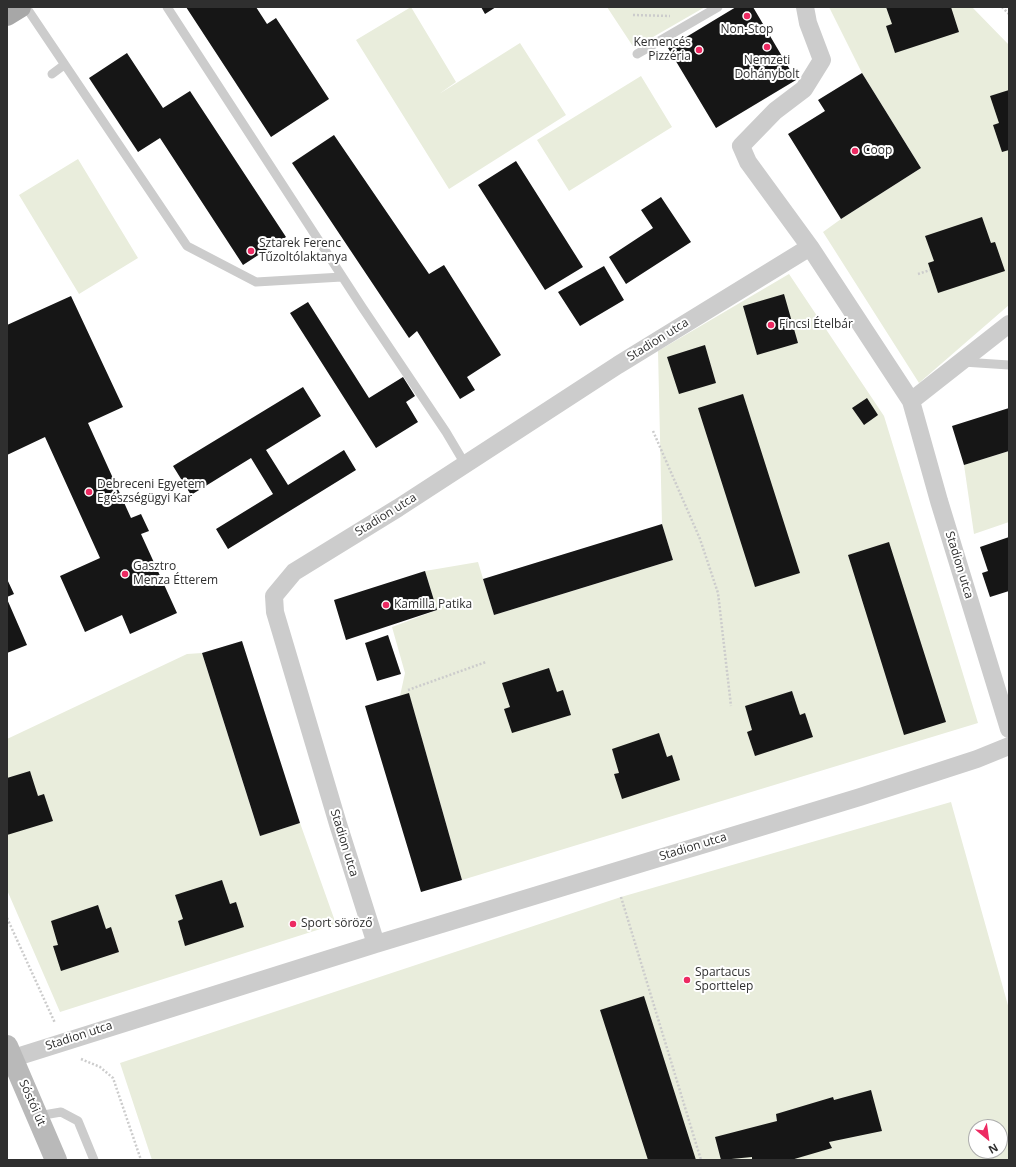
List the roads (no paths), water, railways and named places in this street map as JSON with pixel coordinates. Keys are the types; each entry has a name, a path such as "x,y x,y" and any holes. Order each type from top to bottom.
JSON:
{"main road":[{"path":"7,15 20,7"},
{"name":"Sóstói út","path":"9,1055 38,1116 56,1160"}],"street":[{"name":"Stadion utca","path":"805,7 808,23 822,60 804,89 775,111 741,146 748,162 810,247 910,401 1009,729"},
{"name":"Stadion utca","path":"376,944 338,824 275,612 274,596 294,572 398,508 618,365 810,247"},
{"path":"910,401 1009,324"},
{"name":"Stadion utca","path":"9,1055 860,797 977,759 1009,746"}],"lane":[{"path":"26,7 187,246 256,282 342,277"},
{"path":"168,7 342,277 446,432 465,464"},
{"path":"637,54 718,7"},
{"path":"52,74 64,65"},
{"path":"961,362 1009,365"},
{"path":"38,1116 61,1112 78,1121 94,1160"}],"place":[{"name":"Non-Stop","path":"747,16"},
{"name":"Nemzeti Dohánybolt","path":"767,47"},
{"name":"Kemencés Pizzéria","path":"699,50"},
{"name":"Coop","path":"855,151"},
{"name":"Sztarek Ferenc Tűzoltólaktanya","path":"251,251"},
{"name":"Fincsi Ételbár","path":"771,325"},
{"name":"Debreceni Egyetem Egészségügyi Kar","path":"89,492"},
{"name":"Gasztro Menza Étterem","path":"125,574"},
{"name":"Kamilla Patika","path":"386,605"},
{"name":"Sport söröző","path":"293,924"},
{"name":"Spartacus Sporttelep","path":"687,980"}]}
